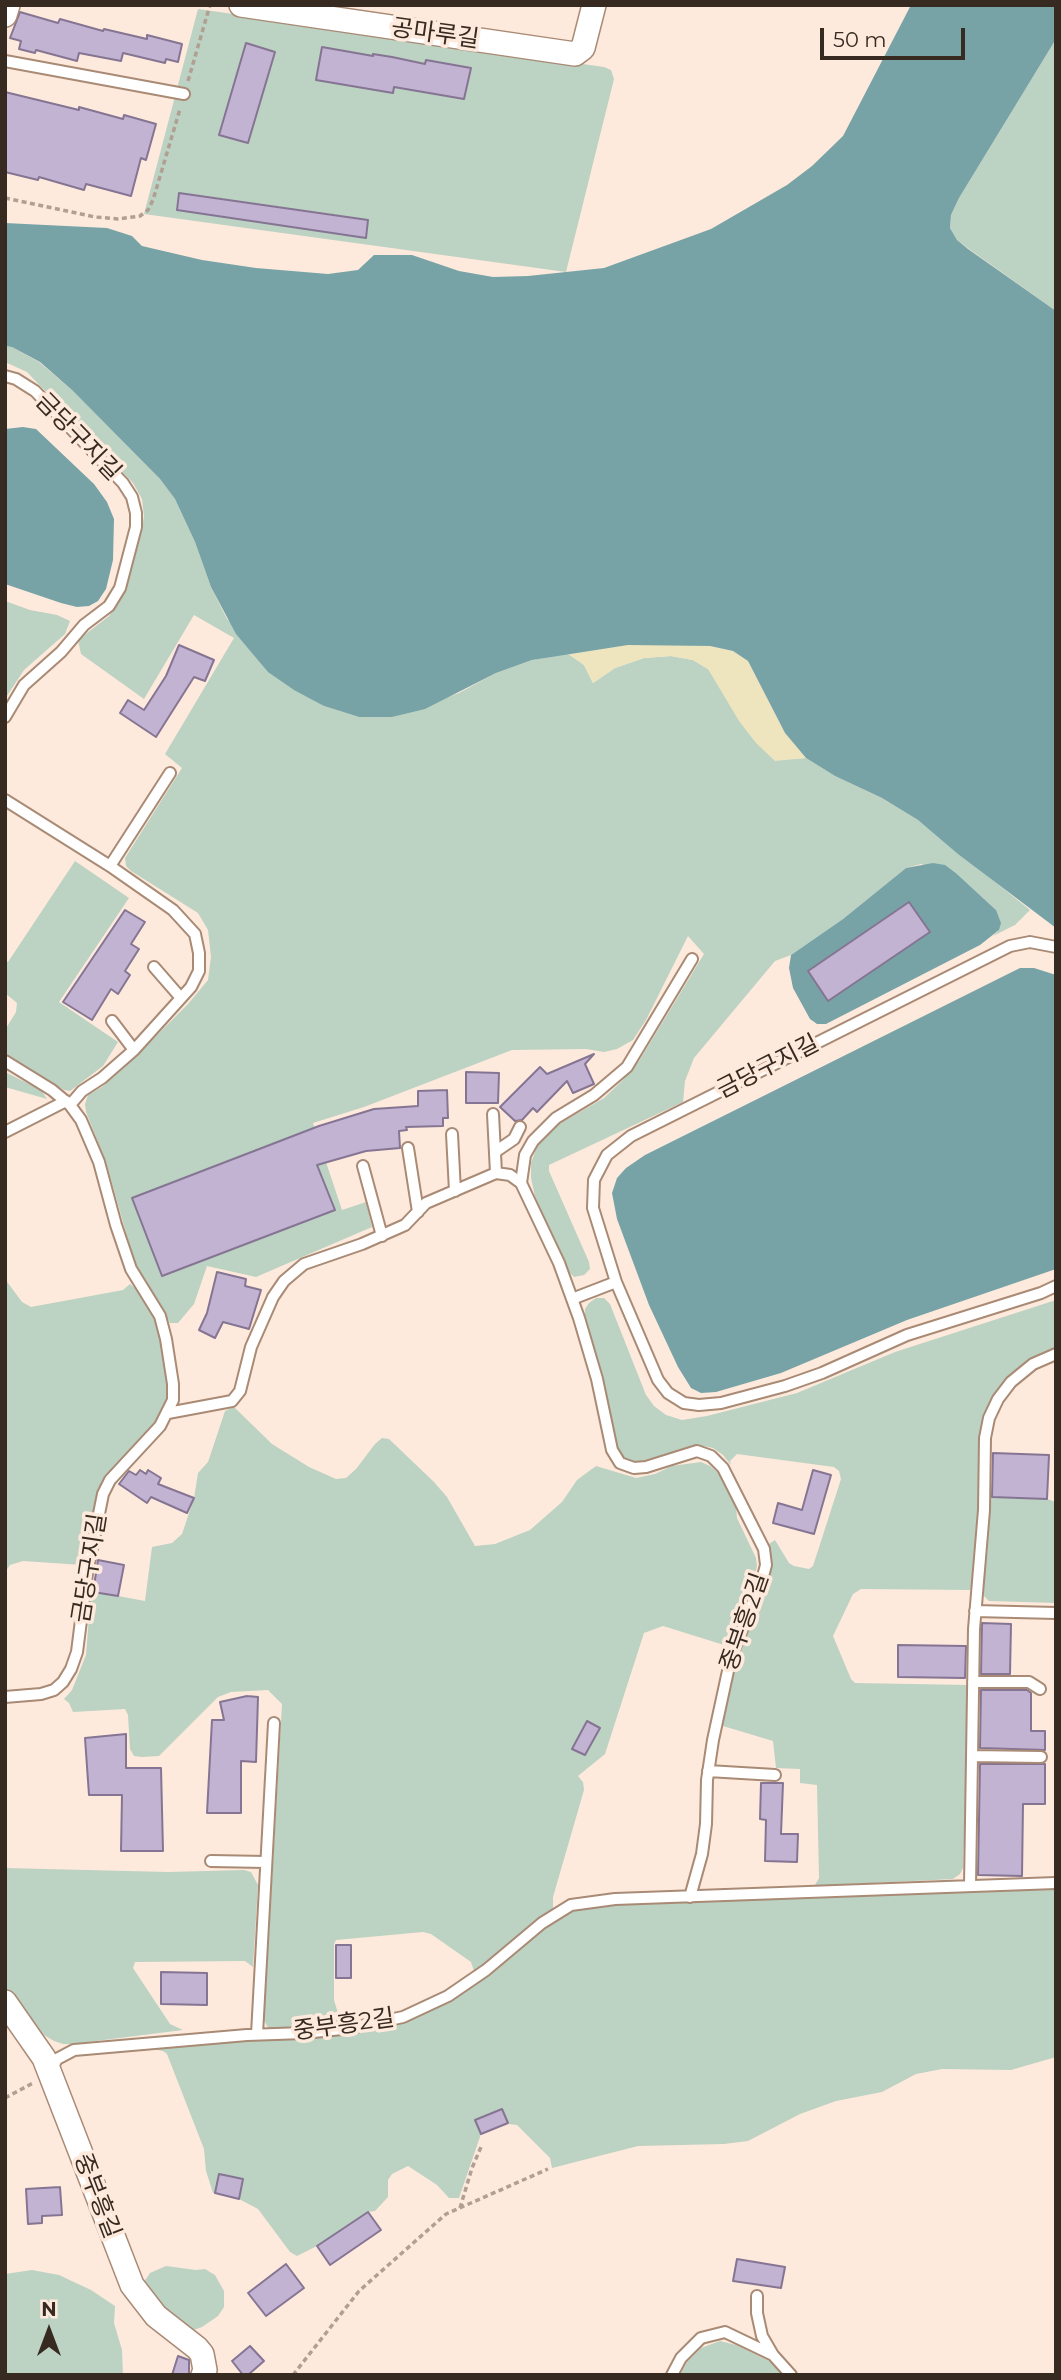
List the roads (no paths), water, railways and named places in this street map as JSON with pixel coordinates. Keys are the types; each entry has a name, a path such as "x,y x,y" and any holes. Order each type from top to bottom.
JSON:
{"street":[{"path":"5,15 8,5"},
{"name":"공마루길","path":"241,5 575,54 583,48 594,5"},
{"name":"중부흥길","path":"5,2002 44,2058 132,2285 156,2316 202,2354 205,2370 203,2375"}],"lane":[{"path":"5,61 184,94"},
{"name":"금당구지길","path":"5,376 16,379 35,391 123,484 132,497 136,513 120,588 109,606 84,625 61,652 24,685 5,717"},
{"path":"110,866 170,773"},
{"path":"5,800 110,866 173,911 195,934 200,953 199,971 191,987 134,1050 102,1079 68,1103 5,1132"},
{"name":"금당구지길","path":"1056,947 1030,942 1010,946 631,1136 607,1155 594,1180 593,1208 616,1282 658,1380 668,1393 684,1403 721,1403 785,1386 822,1373 907,1335 1056,1286"},
{"path":"521,1183 525,1155 533,1141 556,1118 594,1095 627,1066 692,959"},
{"path":"154,967 181,998"},
{"path":"113,1021 134,1050"},
{"path":"5,1061 68,1103 91,1139 131,1269 160,1316 173,1384 173,1400 168,1413"},
{"path":"493,1114 496,1173"},
{"path":"495,1152 514,1139 520,1127"},
{"path":"452,1134 455,1191"},
{"path":"408,1148 418,1212"},
{"path":"363,1166 382,1236"},
{"path":"168,1413 232,1401 240,1391 251,1347 273,1297 284,1281 304,1264 405,1226 426,1203 496,1173 510,1175 521,1183 559,1263 572,1299 616,1282"},
{"name":"중부흥2길","path":"572,1299 597,1379 612,1450 620,1463 634,1468 646,1467 697,1451 711,1456 723,1468 764,1549 766,1565 731,1657 712,1740 702,1854 690,1897"},
{"path":"970,1885 975,1611 984,1510 985,1438 989,1418 998,1399 1011,1382 1034,1364 1056,1354"},
{"name":"금당구지길","path":"5,1697 41,1694 54,1690 71,1669 77,1652 87,1573 103,1493 110,1480 160,1426 168,1413"},
{"path":"975,1611 1056,1613"},
{"path":"973,1682 1029,1682 1040,1689"},
{"name":"중부흥2길","path":"257,2034 274,1723"},
{"path":"972,1756 1041,1757"},
{"path":"708,1771 775,1774"},
{"path":"211,1861 266,1862"},
{"name":"중부흥2길","path":"49,2073 57,2059 74,2050 257,2034 303,2033 351,2028 403,2017 448,1996 486,1970 542,1923 571,1905 615,1899 1056,1883"},
{"path":"757,2296 757,2313 762,2336 773,2355 791,2375"},
{"path":"672,2375 681,2358 701,2338 725,2332 773,2355"}],"water":[{"path":"911,5 1056,5 1056,39 959,198 951,215 950,228 957,240 968,249 1056,311 1056,928 958,854 918,820 806,758 785,733 748,661 733,651 710,646 628,645 532,660 496,673 425,709 392,717 359,717 324,706 294,690 268,672 236,634 211,587 195,542 175,499 160,479 72,390 40,362 5,346 5,223 107,228 132,236 142,246 202,260 256,268 328,274 358,270 374,255 412,255 459,271 493,277 604,268 711,229 787,185 812,166 843,136"},
{"path":"5,429 36,429 94,484 107,502 114,519 113,560 106,589 98,601 89,606 77,607 61,603 5,584"},
{"path":"933,863 945,865 996,910 1001,923 999,930 980,945 826,1024 817,1024 810,1019 793,988 789,968 791,955 843,919 906,868"},
{"path":"1020,968 1034,968 1056,975 1056,1269 907,1320 781,1373 716,1392 701,1393 691,1388 678,1367 649,1305 617,1219 612,1193 617,1178 645,1155"}]}
